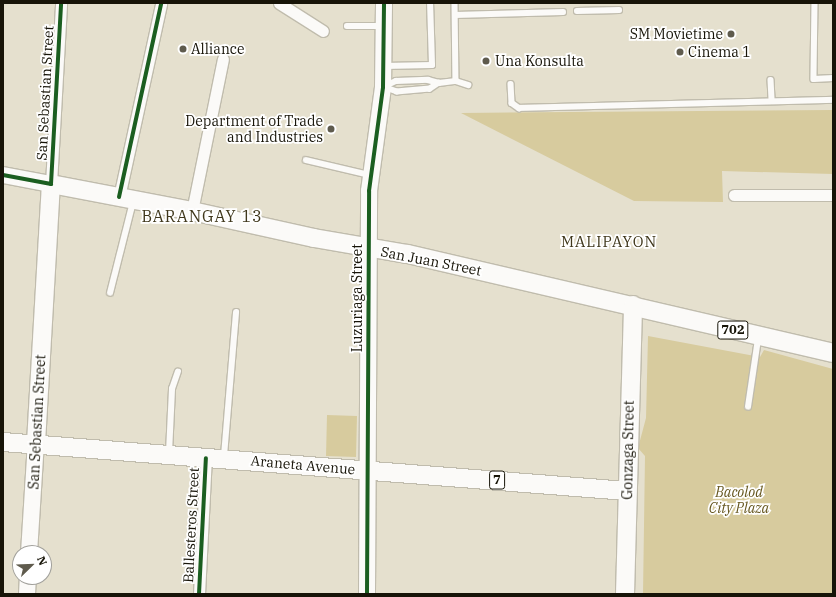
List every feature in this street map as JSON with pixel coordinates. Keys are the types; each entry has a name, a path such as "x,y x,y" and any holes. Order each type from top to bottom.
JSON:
{"main road":[{"name":"San Juan Street","path":"51,184 192,211 368,248 408,254 633,305 833,353"},
{"name":"San Sebastian Street","path":"36,443 51,184"},
{"name":"Gonzaga Street","path":"625,594 633,305"},
{"name":"Araneta Avenue","path":"3,442 36,443 627,491"}],"street":[{"name":"San Sebastian Street","path":"51,184 61,3"},
{"path":"279,3 323,31"},
{"name":"Luzuriaga Street","path":"367,594 366,471 368,248 371,175 383,87 384,3"},
{"path":"126,198 161,4"},
{"path":"192,211 223,59"},
{"name":"San Juan Street","path":"3,174 51,184"},
{"path":"734,196 833,196"},
{"name":"San Sebastian Street","path":"30,545 36,443"},
{"name":"Ballesteros Street","path":"199,594 206,458"}],"lane":[{"path":"384,66 432,65 430,3"},
{"path":"455,3 456,81"},
{"path":"815,3 814,79 833,78"},
{"path":"577,11 619,10"},
{"path":"455,15 563,12"},
{"path":"347,26 384,26"},
{"path":"383,87 396,81 428,80 439,83 456,81 468,85"},
{"path":"771,80 772,101"},
{"path":"383,87 397,92 430,89 439,83"},
{"path":"511,84 512,103 519,108 833,100"},
{"path":"306,160 371,175"},
{"path":"110,293 126,198"},
{"path":"224,459 236,313"},
{"path":"748,407 758,336"},
{"path":"169,455 172,389 178,372"}],"green space":[{"path":"833,110 833,174 722,171 723,202 634,201 461,113"},
{"name":"Bacolod City Plaza","path":"648,336 760,357 764,350 833,369 833,594 643,594 645,456 638,448 646,418"},
{"path":"327,415 357,416 356,457 326,456"}],"cycle path":[{"path":"3,175 51,184 61,3"},
{"path":"367,594 369,191 383,87 384,3"},
{"path":"119,197 161,4"},
{"path":"199,594 206,458"}],"place":[{"name":"SM Movietime","path":"731,34"},
{"name":"Alliance","path":"183,49"},
{"name":"Cinema 1","path":"680,52"},
{"name":"Una Konsulta","path":"486,61"},
{"name":"Department of Trade and Industries","path":"331,129"}],"district":[{"name":"BARANGAY 13","path":"202,216"},
{"name":"MALIPAYON","path":"609,242"}]}
